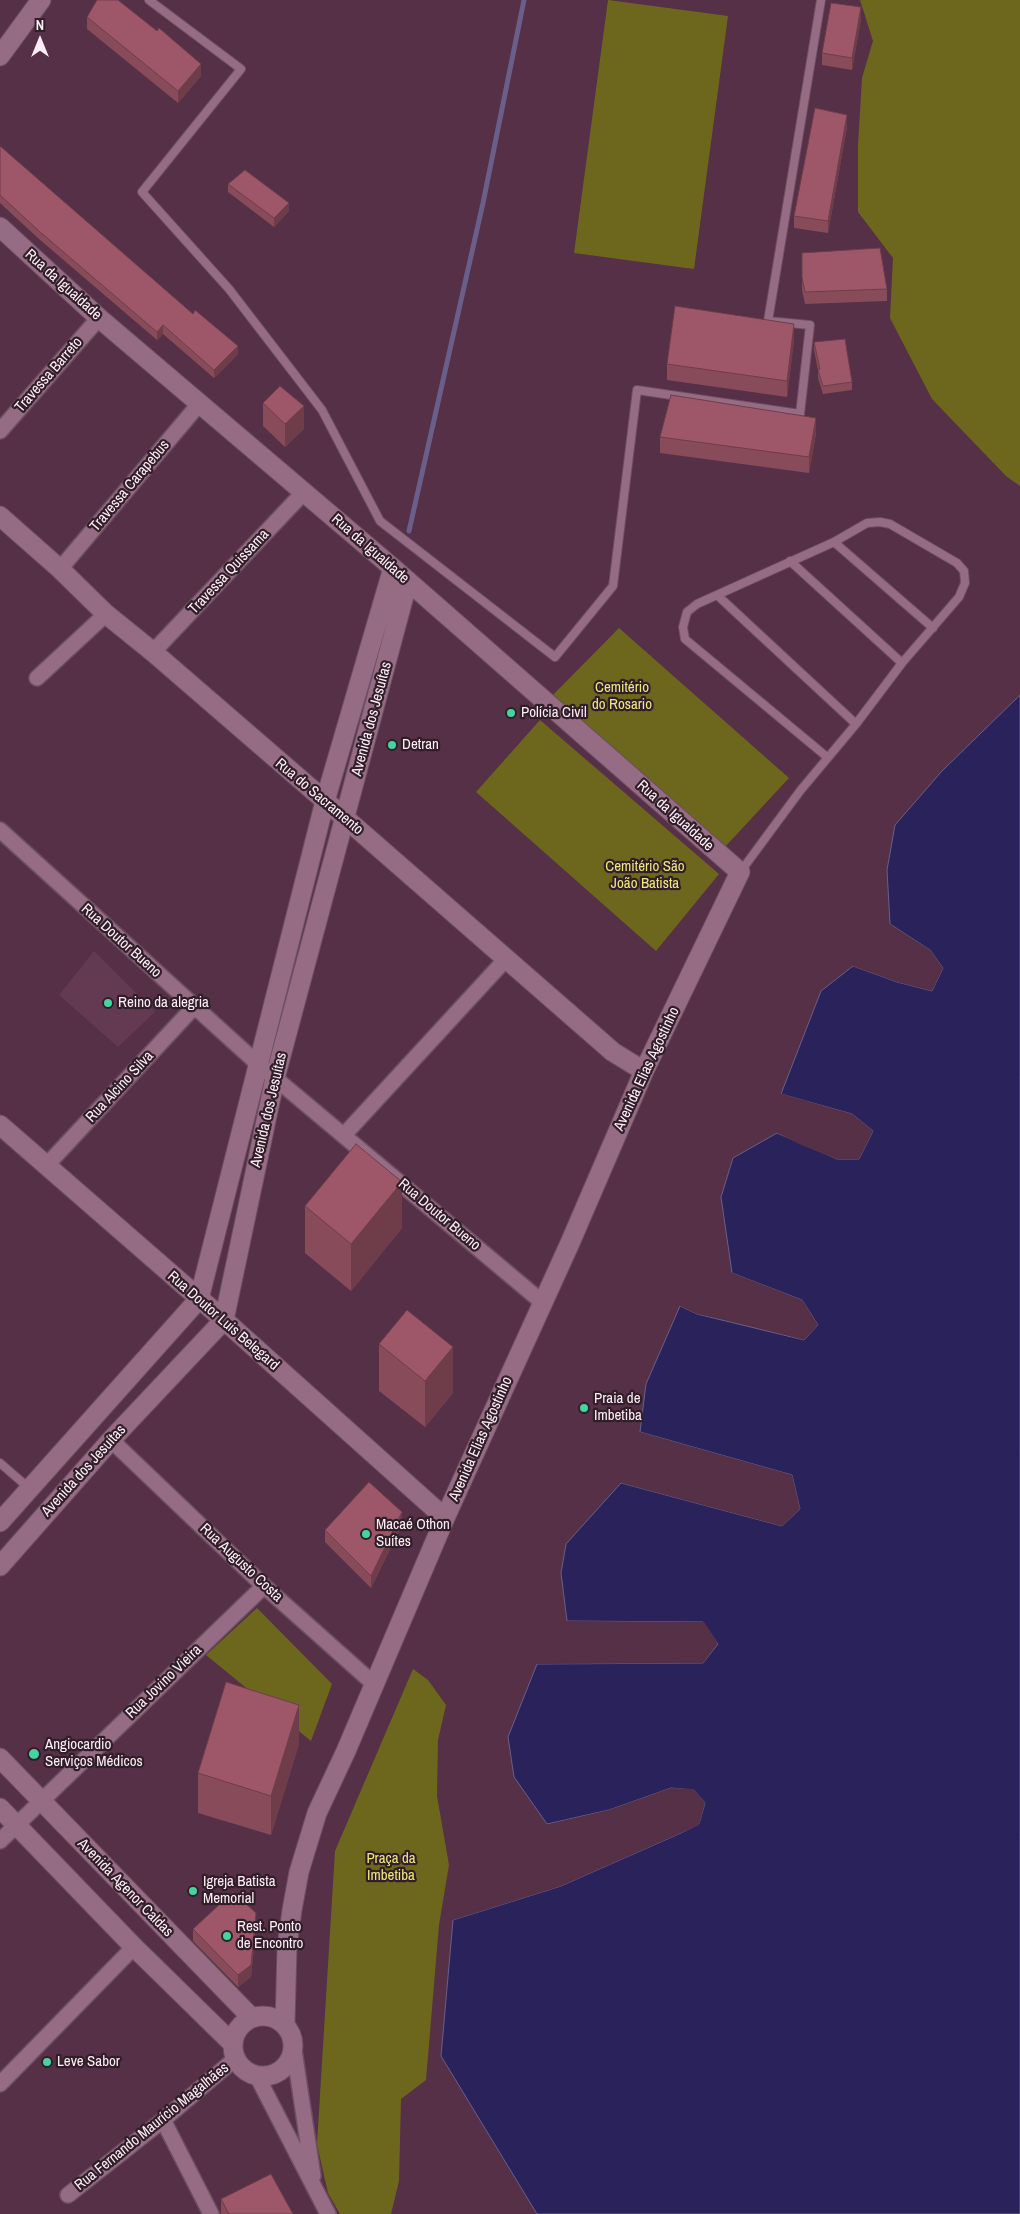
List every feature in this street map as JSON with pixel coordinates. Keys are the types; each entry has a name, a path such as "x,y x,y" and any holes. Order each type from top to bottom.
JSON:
{"street":[{"path":"0,56 37,2"},
{"name":"Rua da Igualdade","path":"0,227 98,318 393,568 740,872"},
{"name":"Travessa Barreto","path":"0,431 98,318"},
{"name":"Travessa Carapebus","path":"60,569 200,403"},
{"name":"Travessa Quissama","path":"153,652 304,492"},
{"name":"Rua do Sacramento","path":"0,516 60,569 106,614 153,652 613,1052 644,1071"},
{"name":"Avenida dos Jesuítas","path":"0,1522 199,1299 325,801 393,568"},
{"name":"Avenida dos Jesuítas","path":"0,1566 110,1440 224,1320 276,1078 408,581"},
{"path":"37,678 106,614"},
{"name":"Rua Doutor Bueno","path":"0,830 258,1063 542,1302"},
{"name":"Avenida Elias Agostinho","path":"285,2024 287,1948 299,1872 317,1813 346,1751 445,1518 644,1071 740,872"},
{"path":"344,1135 506,959"},
{"name":"Rua Alcino Silva","path":"46,1166 194,1007"},
{"name":"Rua Doutor Luis Belegard","path":"0,1125 224,1320 445,1518"},
{"name":"Rua Augusto Costa","path":"110,1440 264,1586 374,1684"},
{"name":"Rua Jovino Vieira","path":"0,1841 264,1586"},
{"name":"Avenida Agenor Caldas","path":"0,1758 251,2017"},
{"path":"0,1808 233,2051 244,2070 257,2076 274,2075 287,2065 294,2050"},
{"path":"0,2084 134,1947"},
{"path":"233,2051 238,2028 251,2017 269,2015 285,2024 293,2036 314,2187"},
{"name":"Rua Fernando Maurício Magalhães","path":"68,2195 163,2120 233,2051"},
{"path":"257,2076 328,2214"},
{"path":"163,2120 211,2214"}],"lane":[{"path":"149,0 241,69 142,192 229,289 322,410 380,521 555,657 613,586 637,390 800,414 810,325 768,321 821,0"},
{"path":"740,872 827,757 856,724 902,663 959,597 964,583 964,571 957,563 890,524 880,522 867,523 834,542 697,604 687,612 683,627 685,639 827,757"},
{"path":"834,542 933,628"},
{"path":"790,561 902,663"},
{"path":"717,595 856,724"},
{"path":"0,1463 30,1489"}],"shaded area":[{"path":"1020,695 1020,2214 537,2214 441,2056 453,1920 561,1886 681,1833 699,1824 705,1803 694,1790 671,1788 609,1810 547,1824 514,1777 508,1737 537,1664 703,1663 718,1644 703,1622 567,1621 561,1573 566,1544 621,1483 782,1526 800,1509 792,1475 640,1432 646,1384 680,1306 697,1314 804,1340 818,1325 802,1300 732,1273 721,1197 733,1158 777,1133 837,1159 859,1159 873,1131 852,1114 781,1094 821,991 853,966 897,982 932,991 943,968 930,950 890,924 887,870 895,825 942,771"},
{"name":"Reino da alegria","path":"94,951 155,1012 118,1047 59,995"}],"green space":[{"path":"608,0 728,16 694,269 574,253"},
{"path":"860,0 1020,0 1020,486 1006,476 932,399 890,318 893,258 858,212 858,145 862,78 873,41"},
{"name":"Cemitério do Rosario","path":"619,628 789,778 724,848 549,699"},
{"name":"Cemitério São João Batista","path":"540,720 719,874 656,951 476,792"},
{"path":"257,1608 332,1684 311,1741 206,1655"},
{"name":"Praça da Imbetiba","path":"413,1669 428,1680 446,1705 438,1740 437,1796 449,1865 439,1925 426,2080 401,2099 399,2181 391,2214 340,2214 328,2193 317,2144 335,1851"}],"pier":[{"path":"888,923 930,950 943,968 932,991 897,982 850,965 853,963 898,980 930,988 940,968 928,952 889,926"},
{"path":"779,1093 852,1114 873,1131 859,1159 837,1159 801,1145 774,1131 778,1131 837,1157 857,1157 870,1132 851,1117 780,1096"},
{"path":"730,1272 802,1300 818,1325 804,1340 741,1323 697,1314 678,1305 680,1304 698,1312 804,1337 815,1325 800,1302 731,1275"},
{"path":"638,1432 792,1475 800,1509 782,1526 621,1483 619,1482 782,1524 797,1509 790,1477 693,1451 639,1434"},
{"path":"565,1621 704,1622 718,1643 703,1663 537,1664 537,1662 702,1661 715,1643 702,1625 567,1623"},
{"path":"671,1788 694,1789 705,1803 699,1825 561,1886 453,1920 453,1917 560,1883 697,1823 702,1804 693,1792 671,1791 609,1812 548,1826 545,1825 609,1810"}],"building":[{"path":"97,0 118,0 157,31 159,28 201,64 178,91 87,17"},
{"path":"831,3 861,7 852,58 822,53"},
{"path":"815,108 847,115 828,221 794,216"},
{"path":"0,146 193,314 195,310 238,346 214,370 163,325 157,332 0,195"},
{"path":"245,170 289,203 274,218 228,184"},
{"path":"880,248 887,289 805,292 802,277 802,253"},
{"path":"675,306 794,324 787,381 667,364"},
{"path":"845,339 852,382 823,386 818,370 820,369 814,342"},
{"path":"280,386 304,406 285,424 263,403"},
{"path":"671,395 816,418 809,457 660,437"},
{"path":"356,1144 402,1182 351,1244 305,1206"},
{"path":"407,1310 453,1347 425,1381 379,1344"},
{"name":"Macaé Othon Suítes","path":"369,1482 402,1512 371,1576 325,1530"},
{"path":"226,1682 299,1705 271,1796 198,1773"},
{"name":"Rest. Ponto de Encontro","path":"233,1892 256,1913 251,1965 238,1975 193,1929"},
{"path":"271,2174 293,2214 229,2214 221,2199"}],"waterway":[{"path":"409,531 483,203 524,0"}],"place":[{"name":"Polícia Civil","path":"511,713"},
{"name":"Detran","path":"392,745"},
{"name":"Reino da alegria","path":"108,1003"},
{"name":"Praia de Imbetiba","path":"584,1408"},
{"name":"Macaé Othon Suítes","path":"366,1534"},
{"name":"Angiocardio Serviços Médicos","path":"34,1754"},
{"name":"Igreja Batista Memorial","path":"193,1891"},
{"name":"Rest. Ponto de Encontro","path":"227,1936"},
{"name":"Leve Sabor","path":"47,2062"}]}
